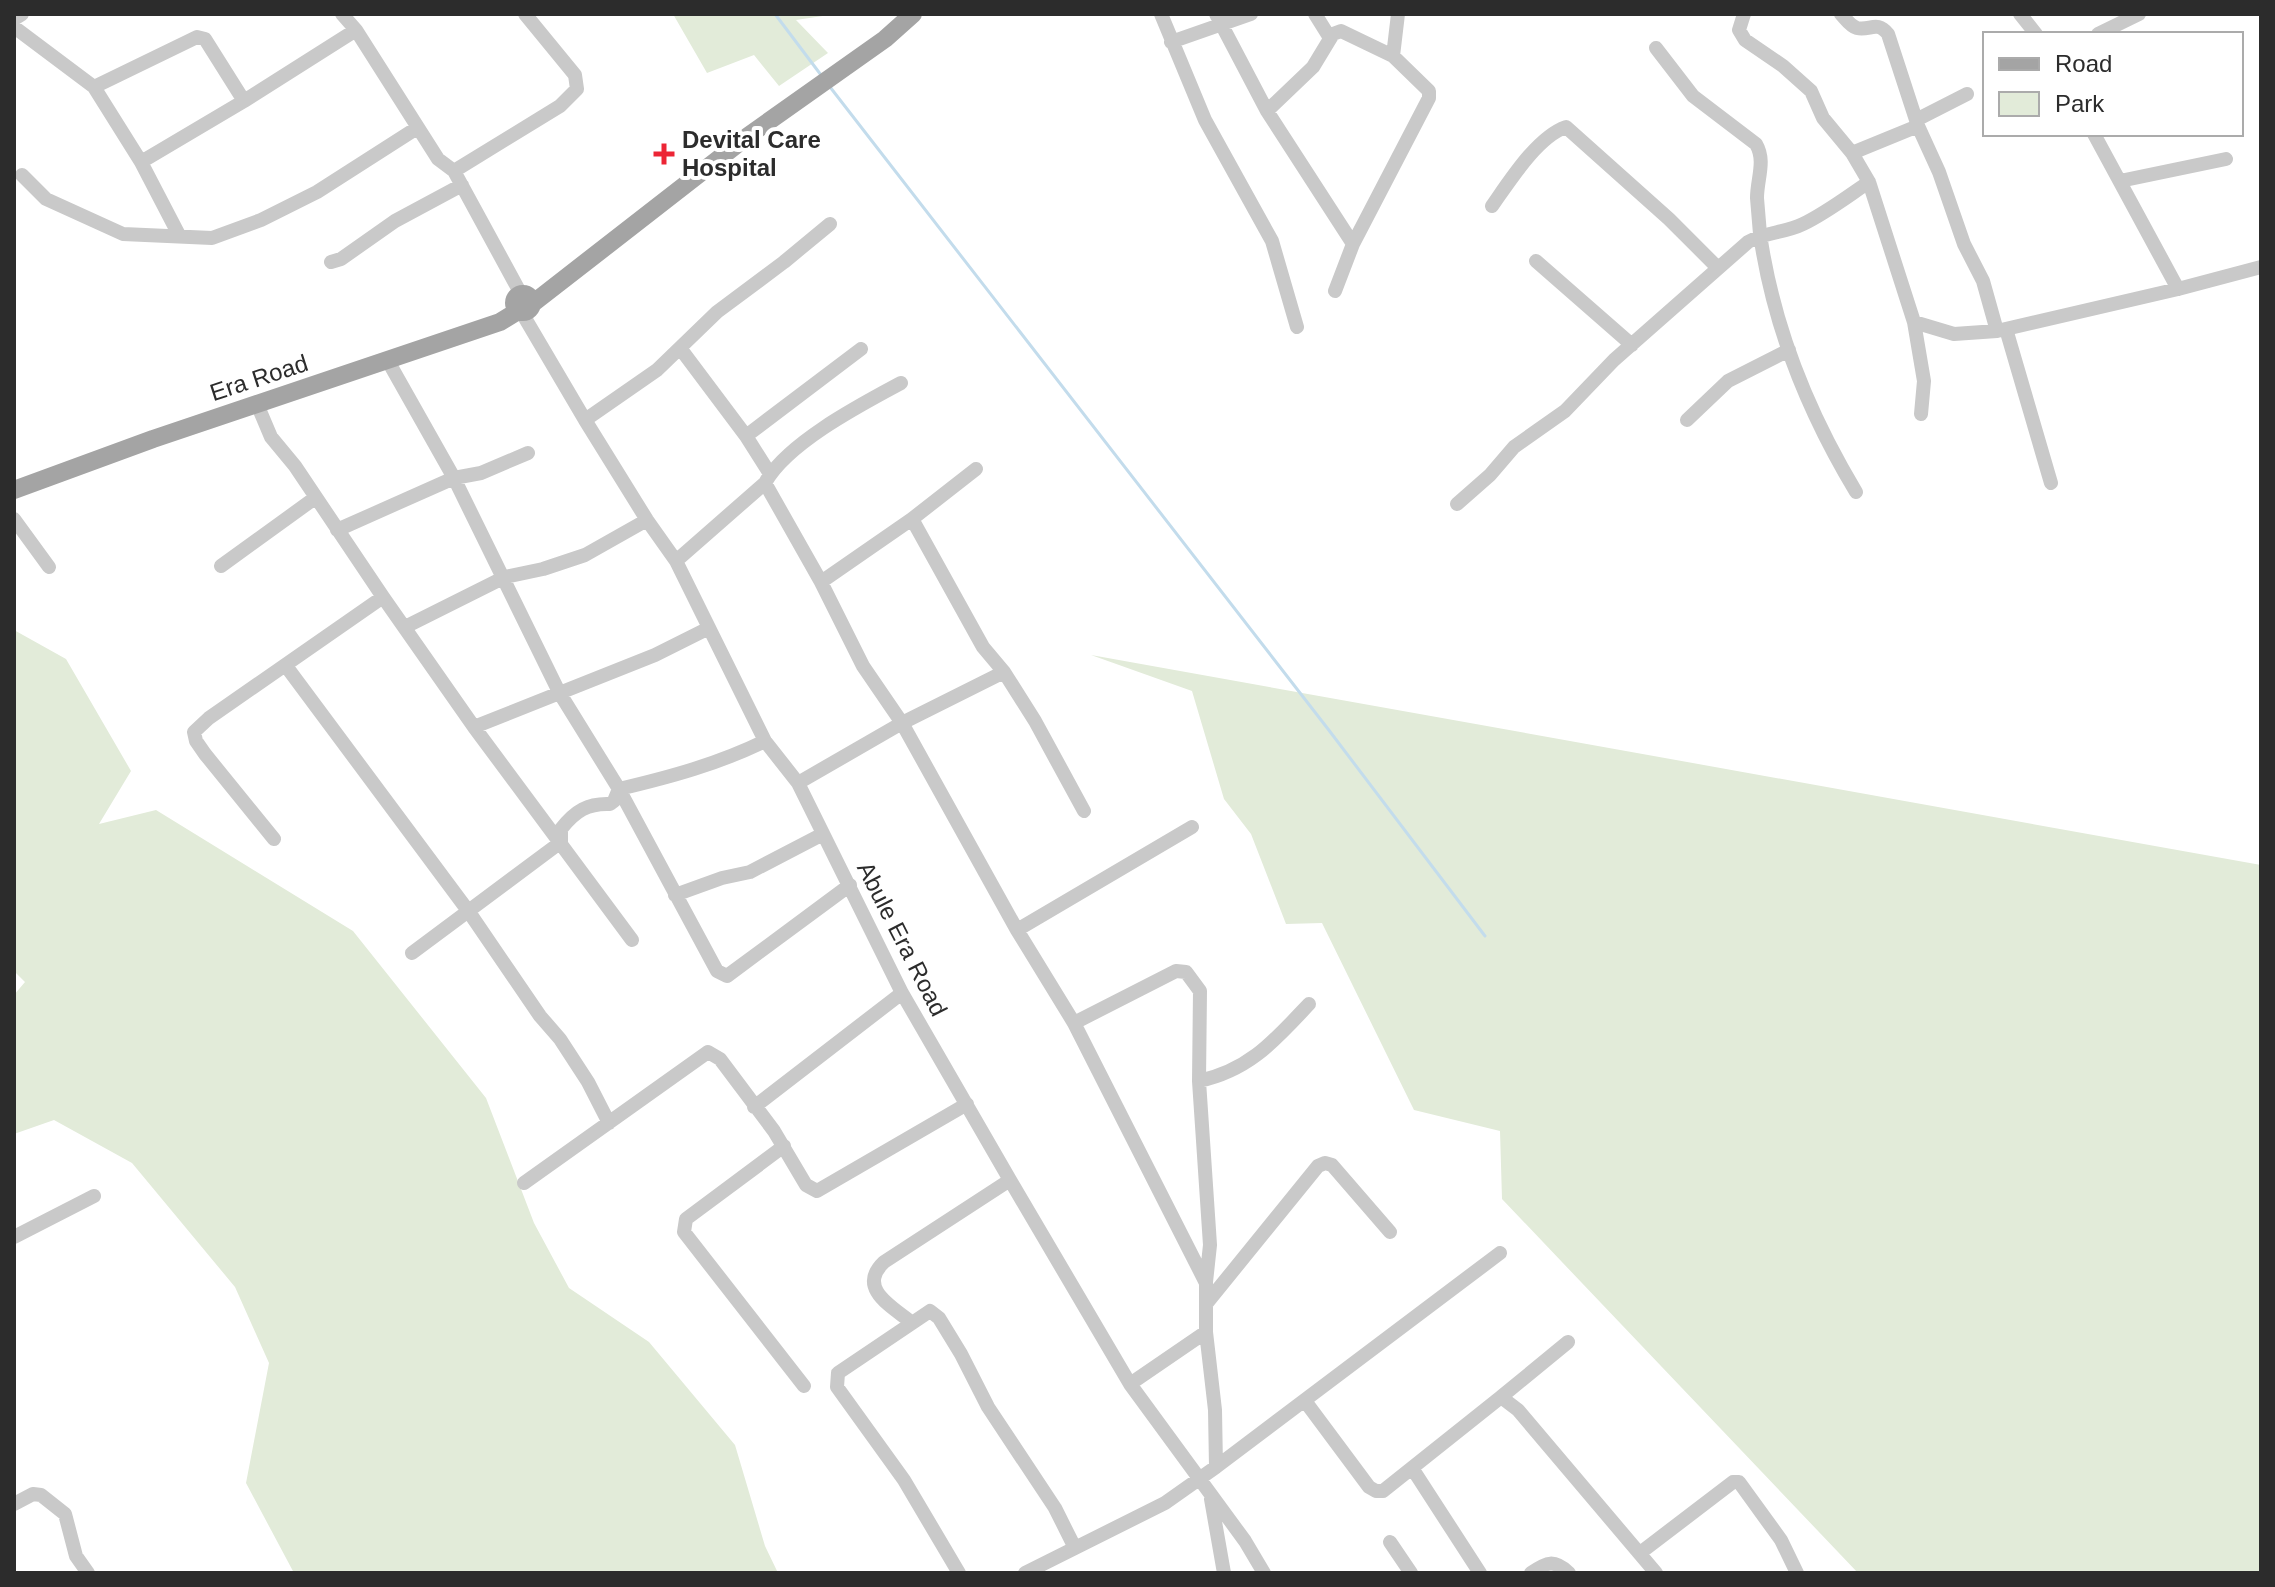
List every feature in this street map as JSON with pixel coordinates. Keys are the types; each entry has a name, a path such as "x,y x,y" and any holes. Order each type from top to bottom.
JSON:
{"main road":[{"path":"839,67 898,14"},
{"path":"14,478 522,303 804,91 913,14"},
{"name":"Era Road","path":"14,490 67,469 500,322 522,303"}],"street":[{"path":"14,19 22,14"},
{"name":"Abule Era Road","path":"342,14 356,30 438,159 454,171 585,420 676,561 765,741 798,783 902,993 1130,1384 1245,1541 1264,1573"},
{"path":"454,171 541,119 577,89 575,75 525,14"},
{"path":"1161,14 1205,120 1272,241 1297,327"},
{"path":"1171,42 1220,18 1251,14"},
{"path":"1315,14 1330,38"},
{"path":"1393,56 1398,14"},
{"path":"1744,14 1739,30 1745,40 1783,66 1811,91 1823,118 1852,153 1869,182 1914,322 1924,381 1921,414"},
{"path":"1841,14 1859,28 1876,25 1883,27 1888,34 1917,123 1939,172 1964,244 1983,281 2002,330 2051,483"},
{"path":"2020,14 2034,32"},
{"path":"2102,32 2139,14"},
{"path":"1220,18 1267,111 1353,244"},
{"path":"14,27 94,87 141,162 179,235"},
{"path":"141,162 356,30"},
{"path":"1267,111 1313,67 1330,38 1341,31 1393,56 1429,91 1429,98 1353,244 1335,291"},
{"path":"94,87 197,37 205,39 244,101"},
{"path":"1656,48 1693,96 1756,144 1760,151 1762,158 1757,198 1771,292 1789,350 1832,453 1856,492"},
{"path":"1852,153 1917,123 1967,94"},
{"path":"1492,206 1515,172 1536,149 1566,127 1669,219 1718,268"},
{"path":"22,175 46,199 123,234 212,238 261,220 317,192 417,128"},
{"path":"2095,136 2178,289"},
{"path":"2120,181 2226,159"},
{"path":"1457,504 1490,475 1514,447 1565,411 1587,386 1748,242 1760,234 1802,225 1869,182"},
{"path":"331,262 341,259 395,221 462,185"},
{"path":"585,420 657,370 717,312 830,224"},
{"path":"1536,261 1632,345"},
{"path":"1914,322 1954,334 2002,330 2261,267"},
{"path":"680,348 746,436 863,666 902,723 1017,930 1074,1023 1130,1128 1206,1283"},
{"path":"746,436 861,349"},
{"path":"1687,420 1728,381 1789,350"},
{"path":"388,361 454,478 559,692 619,789 717,971 727,976 850,885"},
{"path":"676,561 768,479 796,448 865,402 901,383"},
{"path":"257,404 271,437 295,466 474,727 632,940"},
{"path":"337,530 454,478 481,473 528,453"},
{"path":"821,582 912,519 976,469"},
{"path":"221,566 315,498"},
{"path":"14,519 49,567"},
{"path":"912,519 983,647 1004,672 1035,721 1084,811"},
{"path":"405,627 505,577 585,555 647,520"},
{"path":"274,839 205,754 194,732 209,718 383,597"},
{"path":"474,727 655,655 709,628"},
{"path":"286,666 469,912 511,977 560,1039 588,1082 609,1123"},
{"path":"798,783 902,723 1004,672"},
{"path":"619,789 680,775 734,756 765,741"},
{"path":"561,842 561,829 572,815 595,804 610,804 619,789"},
{"path":"1017,930 1192,827"},
{"path":"675,895 722,878 750,872 823,834"},
{"path":"412,953 561,842"},
{"path":"1074,1023 1176,971 1186,972 1200,991 1199,1081 1210,1245 1206,1332 1215,1410 1216,1467"},
{"path":"754,1107 902,993"},
{"path":"1199,1081 1221,1076 1245,1065 1270,1045 1309,1004"},
{"path":"524,1183 708,1052 720,1059 784,1146 806,1185 817,1191 967,1104"},
{"path":"784,1146 686,1219 684,1232 804,1386"},
{"path":"1206,1304 1318,1166 1325,1163 1332,1165 1390,1232"},
{"path":"911,1322 882,1299 875,1287 873,1277 876,1269 1010,1180"},
{"path":"14,1237 94,1196"},
{"path":"1025,1573 1165,1503 1500,1253"},
{"path":"959,1573 904,1480 837,1387 838,1373 930,1311 939,1318 995,1418 1055,1508 1075,1548"},
{"path":"1130,1384 1206,1332"},
{"path":"1305,1401 1369,1487 1383,1491 1568,1342"},
{"path":"1501,1397 1518,1410 1656,1573"},
{"path":"1412,1468 1480,1573"},
{"path":"1640,1553 1733,1482 1739,1482 1758,1504 1781,1540 1797,1573"},
{"path":"14,1504 33,1494 41,1495 65,1514 76,1556 88,1573"},
{"path":"1210,1494 1224,1573"},
{"path":"1390,1542 1411,1573"},
{"path":"1531,1573 1548,1562 1556,1563 1569,1573"}],"green space":[{"path":"673,14 836,14 796,20 828,53 779,86 754,55 707,73"},
{"path":"14,630 66,659 131,771 99,824 156,810 353,931 486,1098 534,1223 569,1288 649,1342 735,1445 765,1546 778,1573 294,1573 246,1483 269,1363 235,1287 132,1163 54,1120 14,1134 14,995 25,982 14,971"},
{"path":"1091,655 2261,865 2261,1573 1858,1573 1502,1199 1500,1131 1414,1110 1322,923 1286,924 1251,834 1224,799 1192,691"}],"waterway":[{"path":"775,14 821,75"},
{"path":"830,87 1485,936"}],"place":[{"name":"Devital Care Hospital","path":"664,154"}]}
